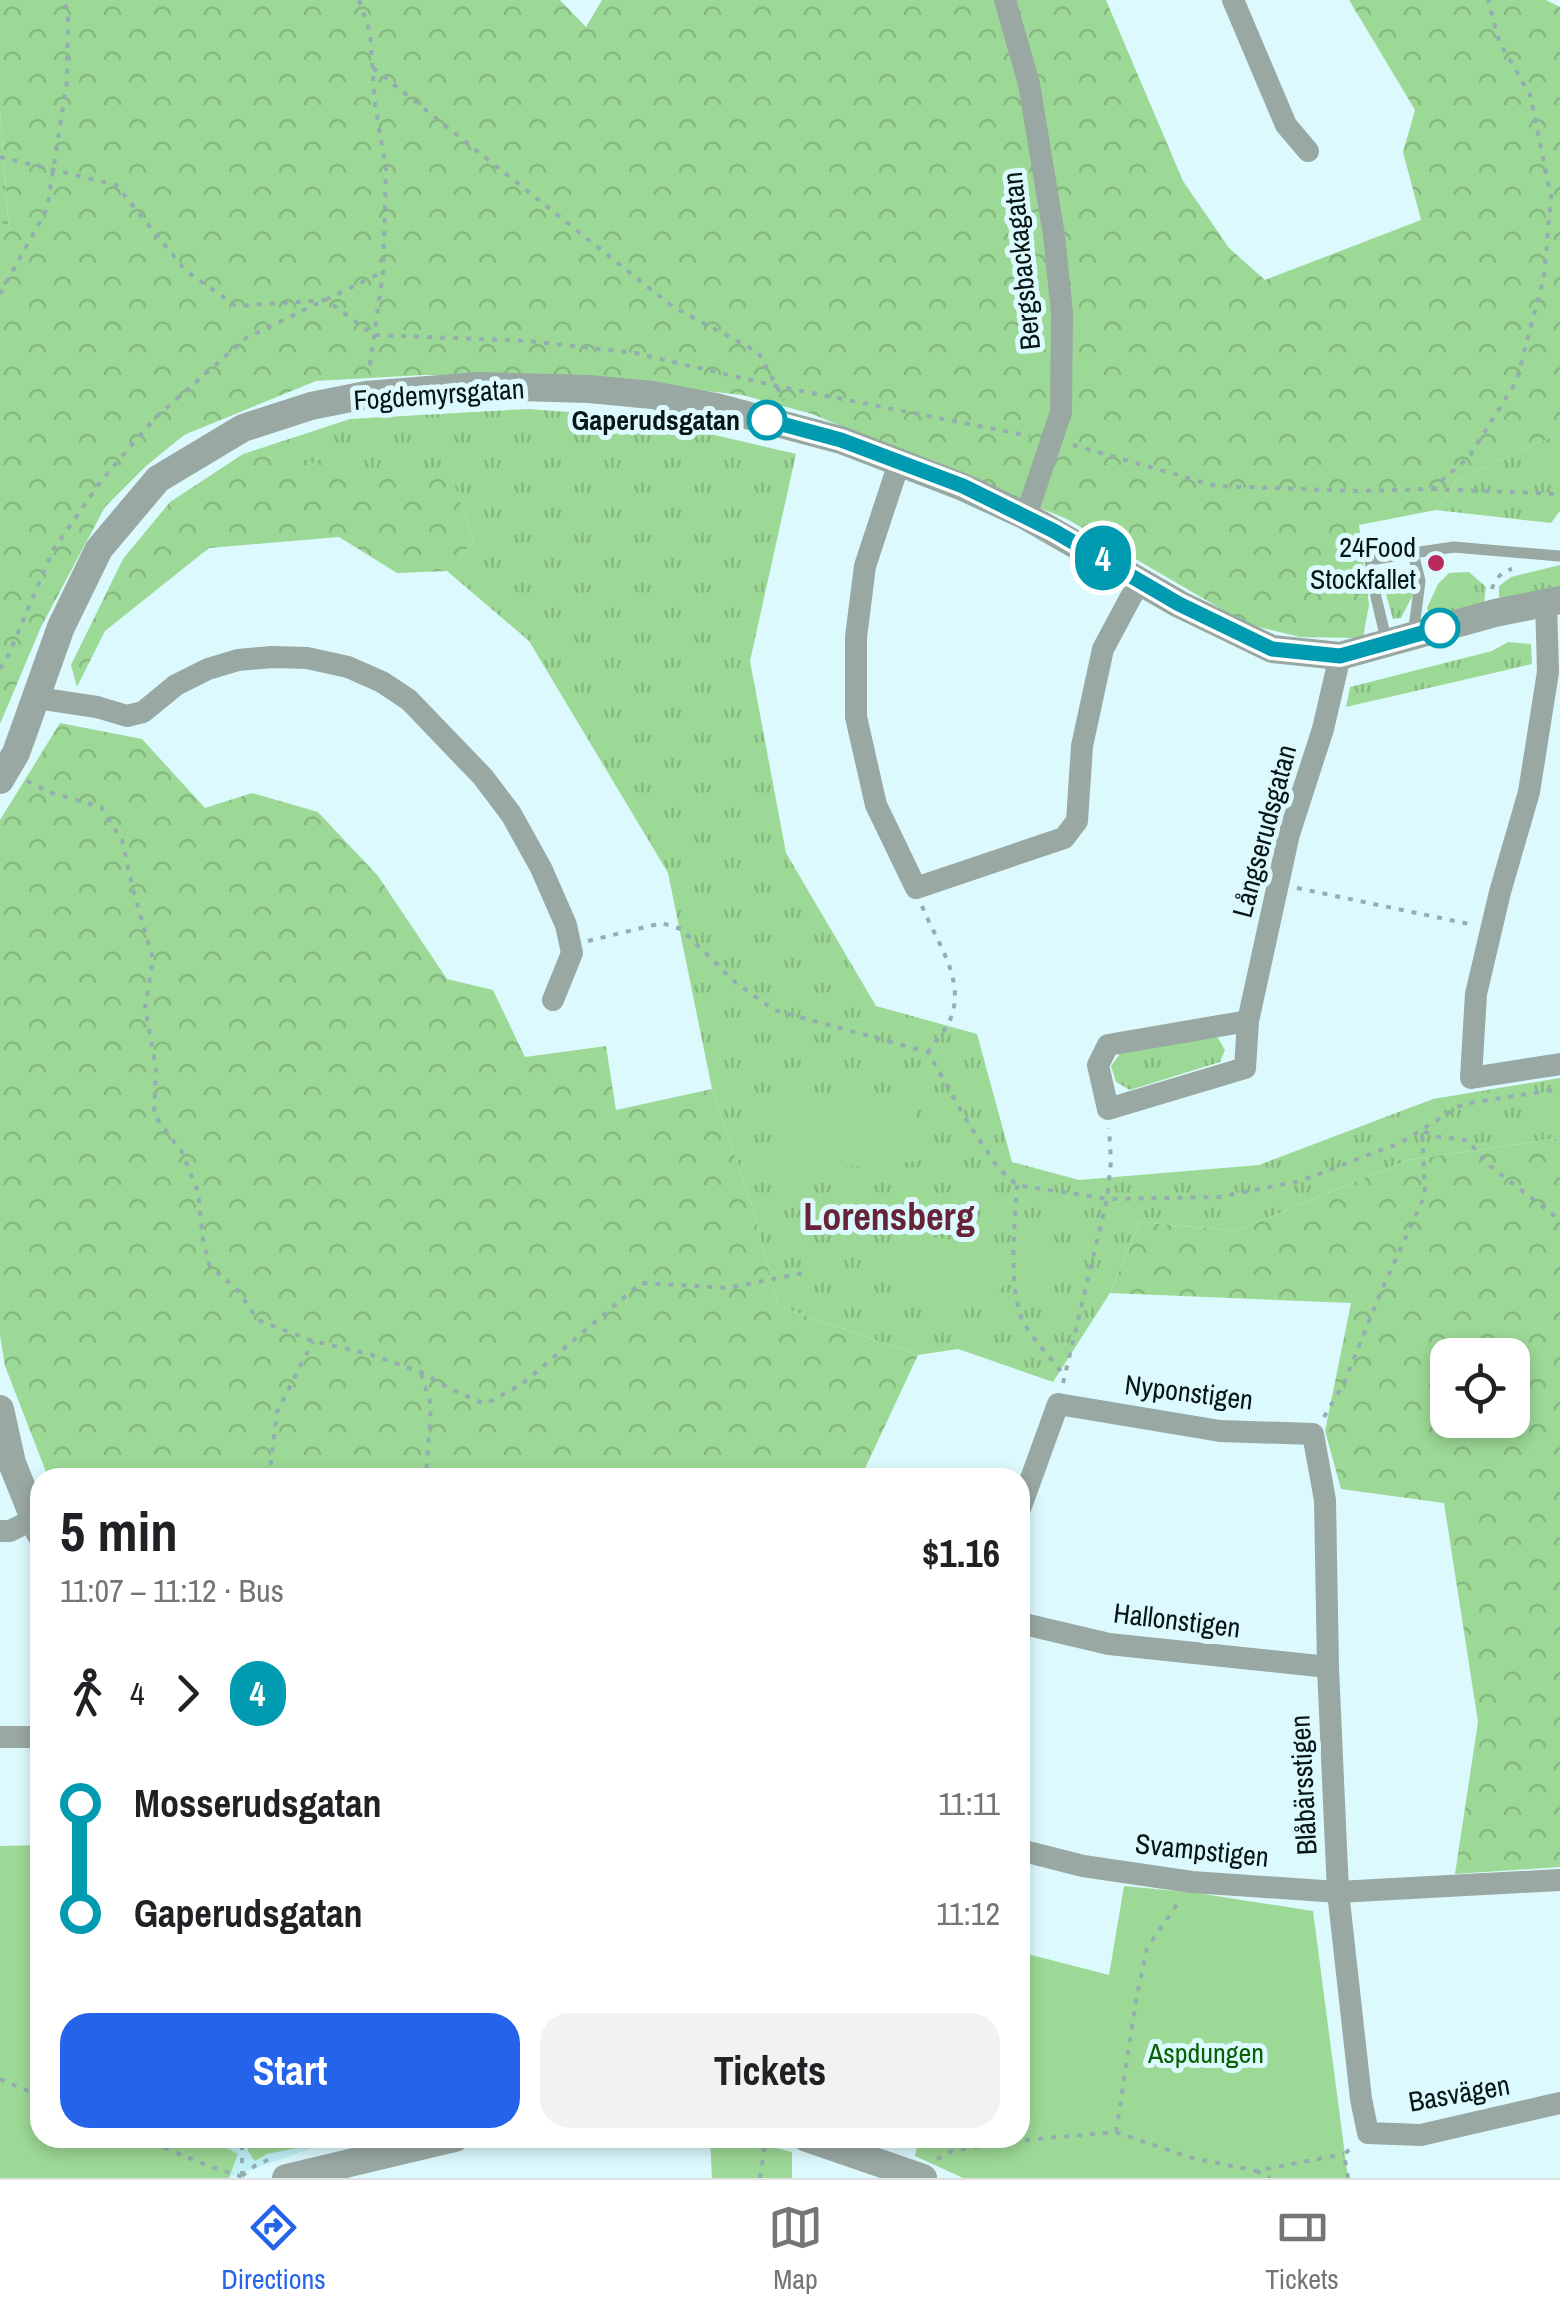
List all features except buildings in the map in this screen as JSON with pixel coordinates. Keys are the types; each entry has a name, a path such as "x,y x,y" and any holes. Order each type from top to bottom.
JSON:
{"street":[{"name":"Bergsbackagatan","path":"1005,0 1029,84 1062,314 1061,412 1026,516"},
{"path":"1233,0 1286,126 1308,151"},
{"name":"Fogdemyrsgatan","path":"8,778 61,627 100,549 158,479 243,428 310,406 366,395 478,386 589,389 716,407 841,440 963,486 1026,516 1179,604 1272,649 1340,656 1553,601"},
{"path":"899,462 865,566 856,637 856,717 876,805 916,888 1064,838 1077,821 1082,746 1103,649 1140,580"},
{"path":"1553,601 1548,672 1528,792 1476,994 1471,1078 1560,1064"},
{"name":"Långserudsgatan","path":"1108,1109 1245,1068 1248,1021 1289,834 1324,729 1340,656"},
{"path":"37,698 128,716 143,712 176,686 208,669 238,660 272,658 307,658 348,667 382,682 409,700 483,777 511,814 566,924 572,953 553,1000"},
{"path":"1108,1109 1098,1064 1108,1045 1248,1021"},
{"path":"1030,1481 1058,1404"},
{"name":"Nyponstigen","path":"1058,1404 1220,1431 1313,1434"},
{"path":"0,1408 12,1463 30,1508"},
{"name":"Blåbärsstigen","path":"1313,1434 1325,1500 1338,1892 1368,2133"},
{"path":"0,1531 30,1527"},
{"name":"Hallonstigen","path":"1030,1625 1109,1644 1328,1668"},
{"path":"0,1737 30,1737"},
{"name":"Svampstigen","path":"1030,1853 1083,1866 1192,1882 1338,1892 1560,1880"},
{"name":"Basvägen","path":"1368,2133 1421,2135 1560,2103"},
{"path":"286,2178 393,2148"},
{"path":"843,2148 926,2171"}],"lane":[{"path":"1400,639 1376,597 1370,560 1454,547 1559,556"},
{"path":"1400,639 1420,582 1413,553"}],"path":[{"path":"0,294 47,209 67,82 68,10 62,0"},
{"path":"358,0 370,32 386,170 383,272 366,395"},
{"path":"1432,488 1469,457 1516,382 1544,278 1552,196 1530,95 1499,40 1488,0"},
{"path":"373,68 673,307 758,352 800,429"},
{"path":"0,157 116,185 185,270 236,306 326,300 374,334 528,342 635,354 1051,440 1216,486 1357,491 1432,488 1560,494"},
{"path":"0,669 53,550 155,418 246,338 383,272"},
{"path":"8,778 101,807 122,840 153,959 145,1008 156,1068 154,1114 182,1152 198,1192 210,1266 236,1288 258,1320 313,1341 369,1354 420,1372 486,1404 522,1384 641,1283 728,1288 804,1274"},
{"path":"1278,884 1491,929"},
{"path":"916,888 951,968 956,995 949,1023 928,1052"},
{"path":"572,953 589,940 662,923 671,925 735,982 774,1010 928,1052 968,1123 999,1169 1017,1185 1107,1199 1219,1197 1300,1181 1400,1143 1463,1104 1560,1089"},
{"path":"1058,1404 1107,1199 1111,1161 1108,1109"},
{"path":"1422,1130 1433,1136 1467,1140 1490,1166 1560,1220"},
{"path":"1313,1434 1344,1383 1425,1196 1422,1130"},
{"path":"1017,1185 1016,1302 1024,1323 1064,1376"},
{"path":"271,1468 277,1412 313,1341"},
{"path":"420,1372 431,1405 427,1468"},
{"path":"1116,2132 1147,1948 1192,1882"},
{"path":"0,2079 30,2092"},
{"path":"1030,2141 1116,2132 1188,2157 1256,2171 1270,2178"},
{"path":"1256,2171 1344,2154 1368,2133"},
{"path":"165,2148 242,2177 242,2148"},
{"path":"760,2178 764,2148"},
{"path":"926,2171 952,2151 973,2148"},
{"path":"1344,2154 1348,2178"}],"shaded area":[{"path":"168,2148 312,2148 228,2178 167,2178"}],"green space":[{"path":"0,0 560,0 586,27 602,0 1106,0 1183,181 1229,248 1265,280 1421,220 1403,152 1415,110 1349,0 1546,0 1560,7 1560,433 1457,480 1436,510 1359,525 1369,605 1363,638 1300,637 1247,624 1067,519 812,414 742,395 570,376 422,375 316,381 184,435 105,507 41,627 0,724 0,237 9,227 0,111"},
{"path":"0,111 9,228 0,237"},
{"path":"528,409 638,417 796,454 750,661 786,853 876,1006 977,1034 1012,1162 1079,1180 1259,1165 1433,1099 1560,1078 1560,1138 1408,1160 1236,1231 1140,1222 1110,1293 1053,1382 958,1349 918,1355 778,1306 751,1202 712,1089 668,873 529,641 447,571 474,541 453,481 243,454 350,419"},
{"path":"1560,433 1560,511 1551,523 1436,510 1457,480"},
{"path":"243,454 453,480 474,541 447,571 397,573 339,537 209,548 105,631 77,687 71,665 123,559 170,502"},
{"path":"1560,565 1560,588 1499,598 1499,586 1511,577"},
{"path":"1469,572 1486,587 1484,603 1438,618 1429,614 1427,608 1438,584 1449,573"},
{"path":"1399,573 1411,577 1417,587 1401,618 1393,619 1382,580"},
{"path":"1508,642 1531,644 1532,664 1346,707 1350,687 1492,651"},
{"path":"60,723 142,739 205,808 252,793 318,812 378,876 447,979 493,990 525,1057 606,1046 616,1110 712,1089 751,1202 778,1306 918,1355 865,1468 45,1468 5,1366 0,1335 0,820"},
{"path":"1204,1034 1218,1038 1225,1050 1220,1062 1130,1090 1116,1082 1111,1066 1122,1051"},
{"path":"913,1091 919,1161 777,1173 772,1103"},
{"path":"1560,1138 1560,1867 1455,1874 1478,1722 1444,1503 1341,1489 1325,1431 1351,1303 1110,1293 1140,1222 1236,1231 1408,1160"},
{"path":"910,1235 947,1239 977,1250 1047,1248 1046,1282 1011,1278 993,1297 931,1306 902,1291 895,1255"},
{"path":"30,1845 30,2148 226,2148 238,2154 229,2178 0,2178 0,1846"},
{"name":"Aspdungen","path":"1124,1886 1313,1911 1348,2178 963,2178 915,2156 917,2148 1030,2148 1030,1955 1109,1975"},
{"path":"248,2148 296,2148 267,2154 255,2161"},
{"path":"710,2148 776,2148 792,2152 792,2178 712,2178"}],"bus line":[{"name":"4","path":"767,420 841,440 963,486 1054,531 1179,604 1272,649 1340,656 1440,628"}],"place":[{"name":"Gaperudsgatan","path":"767,420"},
{"name":"24Food Stockfallet","path":"1436,563"}],"district":[{"name":"Lorensberg","path":"889,1216"}]}
